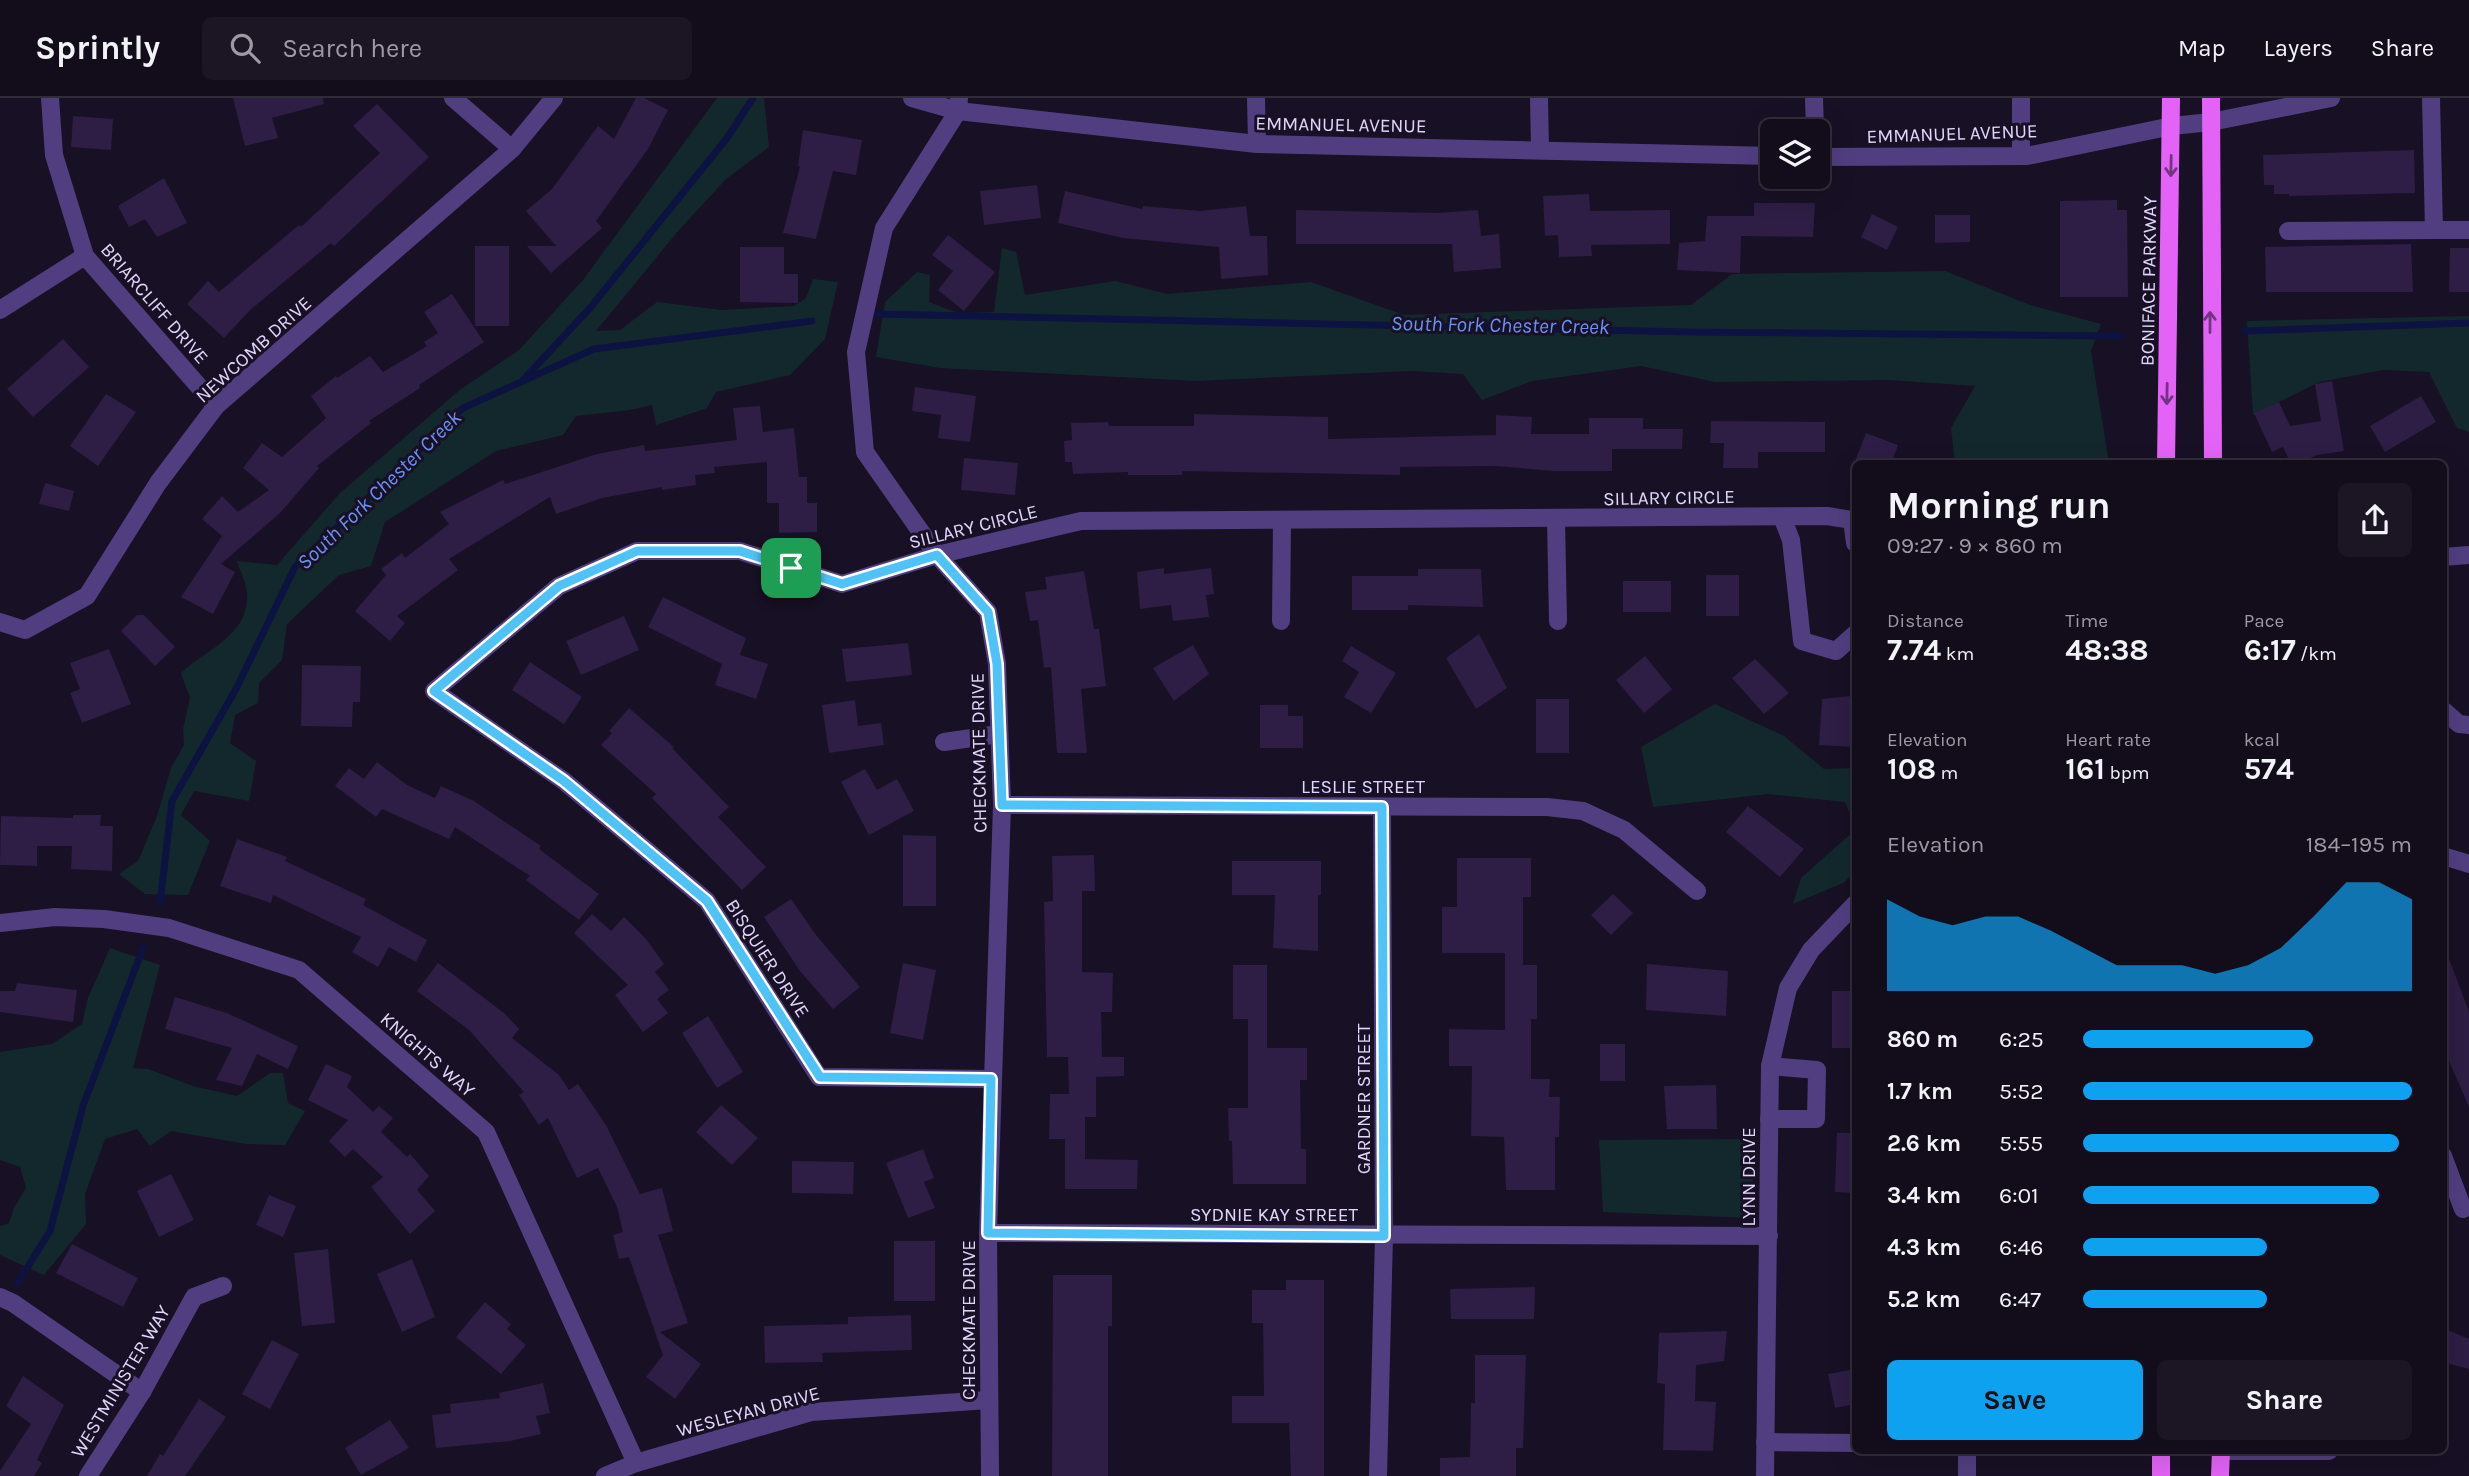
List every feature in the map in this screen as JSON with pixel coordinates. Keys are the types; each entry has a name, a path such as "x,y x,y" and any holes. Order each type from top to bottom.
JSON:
{"main road":[{"name":"BONIFACE PARKWAY","path":"2166,460 2171,98"},
{"path":"2211,98 2213,460"},
{"path":"2161,1454 2161,1476"},
{"path":"2220,1476 2221,1454"}],"street":[{"name":"BRIARCLIFF DRIVE","path":"50,98 54,155 85,256 216,406"},
{"path":"453,98 512,149"},
{"name":"NEWCOMB DRIVE","path":"0,622 25,630 87,596 158,483 216,406 512,149 554,98"},
{"name":"EMMANUEL AVENUE","path":"912,98 1257,144 1760,156"},
{"path":"1256,98 1257,144"},
{"path":"1539,98 1540,149"},
{"path":"1814,98 1815,119"},
{"path":"2021,98 2021,156"},
{"name":"EMMANUEL AVENUE","path":"1830,157 2021,156 2331,98"},
{"path":"2431,98 2434,230"},
{"name":"CHECKMATE DRIVE","path":"959,105 884,228 856,352 864,452 937,555 988,612 997,664 1002,805 988,1233 990,1476"},
{"path":"2288,231 2469,230"},
{"path":"0,310 85,256"},
{"name":"SILLARY CIRCLE","path":"434,691 559,586 637,551 740,551 842,584 937,555 1081,521 1827,516 1852,520"},
{"path":"1782,517 1791,540 1802,641 1836,651 1852,637"},
{"path":"1556,519 1558,621"},
{"path":"1281,621 1282,521"},
{"path":"2447,557 2469,555"},
{"name":"BISQUIER DRIVE","path":"434,691 564,781 707,901 820,1077 991,1079"},
{"path":"2447,713 2459,723 2469,725"},
{"path":"943,742 999,734"},
{"name":"LESLIE STREET","path":"1002,805 1547,807 1583,811 1624,830 1697,891"},
{"name":"GARDNER STREET","path":"1378,1476 1384,1236 1382,807"},
{"path":"2447,857 2469,864"},
{"name":"LYNN DRIVE","path":"1765,1476 1770,1066 1788,988 1811,950 1852,907"},
{"name":"KNIGHTS WAY","path":"0,923 55,917 104,919 169,928 299,970 486,1132 636,1463"},
{"path":"1769,1119 1816,1119 1816,1070 1770,1066"},
{"path":"2447,1167 2463,1209"},
{"name":"SYDNIE KAY STREET","path":"988,1233 1769,1236"},
{"name":"WESTMINISTER WAY","path":"88,1476 142,1392 194,1297 223,1286"},
{"path":"0,1297 13,1303 142,1392"},
{"name":"WESLEYAN DRIVE","path":"605,1476 636,1463 811,1412 989,1400"},
{"path":"1765,1442 1852,1443"},
{"path":"1967,1454 1967,1476"}],"green space":[{"path":"717,98 764,98 769,147 726,179 679,230 596,331 620,330 657,302 721,310 794,306 806,298 813,279 838,282 825,339 790,375 716,392 707,408 656,425 652,405 576,416 563,435 496,451 385,522 371,566 339,575 287,624 282,660 259,683 258,703 235,715 230,743 256,761 249,801 194,791 181,815 210,841 188,895 145,894 119,874 138,861 157,816 171,768 184,745 183,729 190,698 181,673 225,640 242,620 247,593 237,561 277,565 340,493 461,389 519,350 583,280"},
{"path":"1002,248 1016,252 1025,295 1115,281 1167,294 1311,282 1404,315 1691,305 1732,274 1945,271 2030,305 2101,324 2091,351 2109,460 1955,460 1951,428 1975,386 1889,380 1715,382 1641,366 1532,381 1482,400 1463,374 1411,371 1196,381 940,368 876,357 885,302 917,272 930,275 929,302 958,313 994,312"},
{"path":"2469,316 2469,432 2457,428 2429,372 2383,370 2319,382 2253,415 2247,321"},
{"path":"1715,704 1784,736 1824,769 1852,768 1852,819 1845,802 1768,794 1653,807 1641,747"},
{"path":"1852,833 1852,875 1843,883 1793,904 1801,878"},
{"path":"110,948 160,965 133,1068 148,1069 193,1086 237,1096 270,1073 283,1073 288,1103 305,1111 285,1145 246,1144 171,1131 150,1146 137,1129 105,1139 85,1194 86,1224 44,1275 0,1255 0,1226 9,1223 26,1188 20,1167 0,1160 0,1052 52,1044 82,1024 88,998"},
{"path":"1755,1139 1751,1218 1603,1212 1599,1140"}],"building":[{"path":"233,98 323,98 324,104 272,118 278,138 245,146"},
{"path":"636,98 644,98 668,110 648,149 596,221 602,228 551,273 527,246 556,246 526,211 552,189 598,126 614,139"},
{"path":"377,104 429,157 334,246 331,243 250,310 224,338 187,304 208,281 219,292 299,225 301,227 380,153 353,126"},
{"path":"73,116 113,119 111,150 71,147"},
{"path":"803,130 862,140 856,175 833,171 816,239 783,233 800,166"},
{"path":"2414,150 2415,193 2289,196 2274,194 2274,185 2264,185 2263,155"},
{"path":"164,178 187,223 157,237 145,219 129,227 118,206"},
{"path":"1037,185 1041,218 984,225 980,191"},
{"path":"1065,191 1142,209 1143,206 1200,211 1246,206 1250,236 1267,236 1268,275 1221,279 1219,247 1123,238 1058,223"},
{"path":"1589,194 1590,211 1670,210 1670,244 1591,245 1592,256 1559,257 1558,235 1545,236 1543,196"},
{"path":"2117,200 2117,210 2127,210 2128,297 2060,297 2060,201"},
{"path":"1754,203 1815,203 1813,237 1741,236 1740,273 1677,270 1679,243 1705,241 1707,216 1754,216"},
{"path":"1296,210 1437,213 1478,210 1481,236 1499,234 1501,268 1454,272 1452,244 1296,244"},
{"path":"1872,214 1898,227 1887,250 1861,237"},
{"path":"1935,215 1970,215 1970,242 1935,243"},
{"path":"948,235 995,272 964,311 938,290 953,271 932,255"},
{"path":"2411,244 2413,292 2266,292 2265,247"},
{"path":"475,246 509,246 509,326 475,326"},
{"path":"740,247 784,247 784,274 798,274 798,303 740,302"},
{"path":"2450,248 2469,248 2469,292 2449,292"},
{"path":"452,294 484,342 369,421 371,423 317,466 319,468 280,513 221,564 235,572 213,614 181,597 222,536 202,519 222,496 238,512 269,490 243,468 262,443 282,457 326,418 311,396 336,376 337,378 370,356 383,372 427,346 424,342 438,333 424,312"},
{"path":"63,339 89,367 33,417 7,389"},
{"path":"2332,381 2344,451 2317,455 2306,460 2289,460 2283,447 2272,452 2254,413 2279,402 2290,426 2321,421 2315,384"},
{"path":"915,387 976,396 970,442 938,438 941,415 912,411"},
{"path":"106,394 136,412 98,466 70,446"},
{"path":"2421,396 2436,422 2385,452 2370,426"},
{"path":"760,406 763,432 794,428 799,477 807,477 807,503 817,503 817,532 779,533 779,503 767,503 767,462 714,467 715,473 695,475 696,485 662,490 662,487 602,498 556,514 550,497 449,559 458,570 397,616 405,623 390,641 355,611 386,575 381,569 402,553 405,558 449,524 440,512 503,480 505,484 597,454 644,445 645,451 737,440 733,408"},
{"path":"1194,414 1328,417 1328,439 1496,435 1496,415 1532,417 1531,434 1589,434 1589,418 1643,418 1643,429 1683,429 1682,449 1612,449 1612,471 1554,471 1496,466 1400,467 1400,475 1182,471 1182,475 1128,475 1128,472 1073,474 1072,462 1065,462 1064,441 1072,440 1071,423 1194,426"},
{"path":"1711,421 1825,422 1825,452 1758,452 1758,468 1723,468 1724,443 1710,443"},
{"path":"1866,433 1898,445 1892,460 1856,460"},
{"path":"964,458 1018,463 1015,495 961,490"},
{"path":"45,483 74,491 69,511 39,504"},
{"path":"1164,568 1164,574 1211,568 1214,594 1206,595 1209,617 1173,621 1171,605 1140,609 1137,572"},
{"path":"1418,569 1481,569 1483,607 1408,605 1408,610 1352,610 1352,576 1418,576"},
{"path":"1084,571 1094,629 1099,629 1106,686 1081,689 1087,753 1057,753 1051,667 1044,668 1038,620 1030,621 1025,592 1047,589 1045,577"},
{"path":"1706,575 1739,575 1739,616 1706,616"},
{"path":"1623,581 1671,581 1671,612 1623,612"},
{"path":"663,597 746,638 740,655 768,664 756,699 715,685 722,664 648,627"},
{"path":"137,615 144,615 175,647 155,666 121,631"},
{"path":"624,616 639,650 581,675 566,641"},
{"path":"1479,634 1507,688 1476,709 1446,658"},
{"path":"908,643 912,675 846,682 842,649"},
{"path":"1193,645 1209,674 1174,701 1153,668"},
{"path":"1351,646 1396,673 1371,713 1344,697 1359,672 1342,661"},
{"path":"109,649 131,704 82,723 70,693 80,689 70,663"},
{"path":"1645,656 1672,689 1644,713 1616,680"},
{"path":"1755,659 1789,693 1764,714 1732,678"},
{"path":"530,662 582,697 564,724 512,690"},
{"path":"302,665 361,666 360,702 353,702 352,727 301,726"},
{"path":"1852,696 1852,747 1819,745 1822,699"},
{"path":"1536,699 1569,699 1569,753 1536,753"},
{"path":"855,700 858,726 881,723 884,745 829,753 822,705"},
{"path":"1260,705 1288,705 1288,716 1303,716 1303,748 1260,748"},
{"path":"629,708 674,747 672,748 729,807 718,817 766,867 742,890 652,798 656,794 601,745"},
{"path":"377,762 407,785 435,798 441,786 474,801 541,846 539,849 599,894 579,920 526,880 530,876 455,827 449,839 382,809 376,817 335,786 349,768 364,779"},
{"path":"865,769 877,790 897,779 914,811 869,835 841,782"},
{"path":"1748,806 1804,849 1780,877 1726,832"},
{"path":"73,815 101,815 100,826 113,826 112,871 71,869 72,846 37,846 37,866 0,865 1,816 73,818"},
{"path":"903,835 936,836 936,906 903,906"},
{"path":"237,839 287,857 285,861 366,899 363,905 427,940 416,962 389,947 378,967 352,952 361,937 273,895 271,903 220,886"},
{"path":"1094,855 1095,891 1082,891 1082,972 1113,973 1112,1012 1101,1012 1102,1057 1124,1057 1124,1076 1096,1077 1096,1117 1085,1117 1085,1159 1138,1160 1137,1189 1065,1189 1065,1139 1049,1139 1050,1094 1069,1094 1068,1057 1047,1057 1044,902 1053,901 1052,856"},
{"path":"1457,858 1531,858 1531,897 1523,897 1523,965 1537,965 1537,1019 1531,1019 1531,1079 1550,1079 1549,1097 1560,1097 1559,1137 1555,1137 1555,1190 1506,1190 1504,1137 1471,1136 1472,1066 1449,1066 1449,1029 1505,1030 1505,953 1442,953 1442,907 1457,907"},
{"path":"1232,861 1321,861 1318,951 1273,948 1275,895 1232,895"},
{"path":"1613,894 1633,913 1611,935 1591,915"},
{"path":"791,899 816,935 860,987 833,1009 800,971 764,917"},
{"path":"592,914 611,931 624,917 646,939 664,964 655,972 669,990 657,999 668,1013 643,1032 615,995 628,985 574,933"},
{"path":"2447,953 2469,1012 2469,1107 2447,1056"},
{"path":"438,963 504,1013 519,1029 512,1038 559,1075 569,1090 578,1084 606,1125 640,1194 662,1188 673,1231 658,1235 688,1323 660,1332 701,1364 675,1399 646,1377 663,1355 629,1257 619,1259 613,1235 623,1232 617,1207 598,1168 577,1178 548,1118 539,1125 519,1095 524,1092 469,1030 417,991"},
{"path":"903,963 936,970 923,1040 890,1033"},
{"path":"1647,964 1728,971 1726,1016 1646,1010"},
{"path":"1233,965 1267,965 1267,1048 1307,1048 1307,1080 1300,1080 1301,1149 1306,1149 1306,1184 1233,1184 1228,1108 1248,1108 1248,1019 1233,1019"},
{"path":"17,983 77,990 73,1022 0,1012 0,991 15,991"},
{"path":"1832,991 1852,991 1852,1048 1832,1048"},
{"path":"175,997 227,1013 298,1046 288,1069 257,1054 242,1086 216,1080 232,1048 165,1029"},
{"path":"708,1016 743,1072 717,1088 682,1033"},
{"path":"1600,1044 1625,1044 1625,1081 1600,1081"},
{"path":"326,1064 352,1076 347,1087 373,1112 379,1106 393,1118 381,1132 407,1157 410,1154 429,1176 417,1190 435,1211 410,1234 371,1187 383,1177 353,1149 345,1157 329,1141 348,1120 308,1100"},
{"path":"1716,1085 1717,1129 1667,1129 1664,1086"},
{"path":"721,1105 758,1138 732,1165 696,1132"},
{"path":"1837,1133 1852,1133 1852,1193 1835,1192"},
{"path":"923,1149 934,1178 924,1182 935,1208 908,1218 886,1163"},
{"path":"792,1161 854,1162 853,1194 792,1193"},
{"path":"171,1174 194,1220 159,1237 137,1191"},
{"path":"269,1195 296,1206 283,1237 256,1225"},
{"path":"894,1241 935,1241 935,1301 894,1301"},
{"path":"72,1244 138,1278 123,1307 56,1273"},
{"path":"328,1249 335,1323 302,1326 294,1253"},
{"path":"412,1259 435,1317 402,1332 377,1274"},
{"path":"1053,1275 1112,1275 1112,1326 1108,1326 1108,1476 1052,1476"},
{"path":"1286,1280 1324,1280 1324,1476 1291,1476 1289,1423 1232,1423 1232,1396 1264,1396 1263,1323 1252,1323 1252,1290 1286,1290"},
{"path":"1535,1287 1534,1319 1451,1319 1450,1289"},
{"path":"485,1302 511,1324 507,1329 526,1345 501,1374 456,1337"},
{"path":"911,1315 912,1350 822,1353 823,1362 765,1363 764,1326 848,1324 848,1317"},
{"path":"2447,1330 2469,1339 2469,1369 2447,1363"},
{"path":"1727,1331 1724,1361 1696,1365 1695,1401 1716,1402 1713,1451 1663,1450 1665,1384 1657,1383 1659,1333"},
{"path":"272,1340 299,1354 270,1409 242,1394"},
{"path":"1475,1355 1526,1355 1523,1448 1516,1448 1516,1476 1440,1476 1440,1458 1470,1457 1471,1403 1475,1403"},
{"path":"1852,1370 1852,1405 1835,1408 1828,1374"},
{"path":"23,1376 64,1405 37,1460 42,1463 34,1476 0,1476 0,1471 31,1424 6,1406"},
{"path":"543,1383 550,1413 536,1416 541,1434 510,1441 436,1448 432,1415 451,1413 450,1404 500,1398 499,1393"},
{"path":"199,1399 226,1417 185,1476 147,1476 160,1454 163,1456"},
{"path":"390,1420 409,1448 361,1475 345,1448"}],"waterway":[{"path":"524,379 590,308 727,138 753,98"},
{"name":"South Fork Chester Creek","path":"878,314 1688,332 2121,336"},
{"name":"South Fork Chester Creek","path":"160,903 172,801 236,689 295,567 463,408 594,349 812,321"},
{"name":"South Fork Chester Creek","path":"2245,331 2469,323"},
{"name":"South Fork Chester Creek","path":"17,1284 50,1231 83,1106 143,948"}],"route":[{"path":"637,551 740,551 791,568 842,584 937,555 988,612 997,664 1002,805 1382,807 1384,1236 988,1233 991,1079 820,1077 707,901 564,781 434,691 559,586 637,551"}]}
